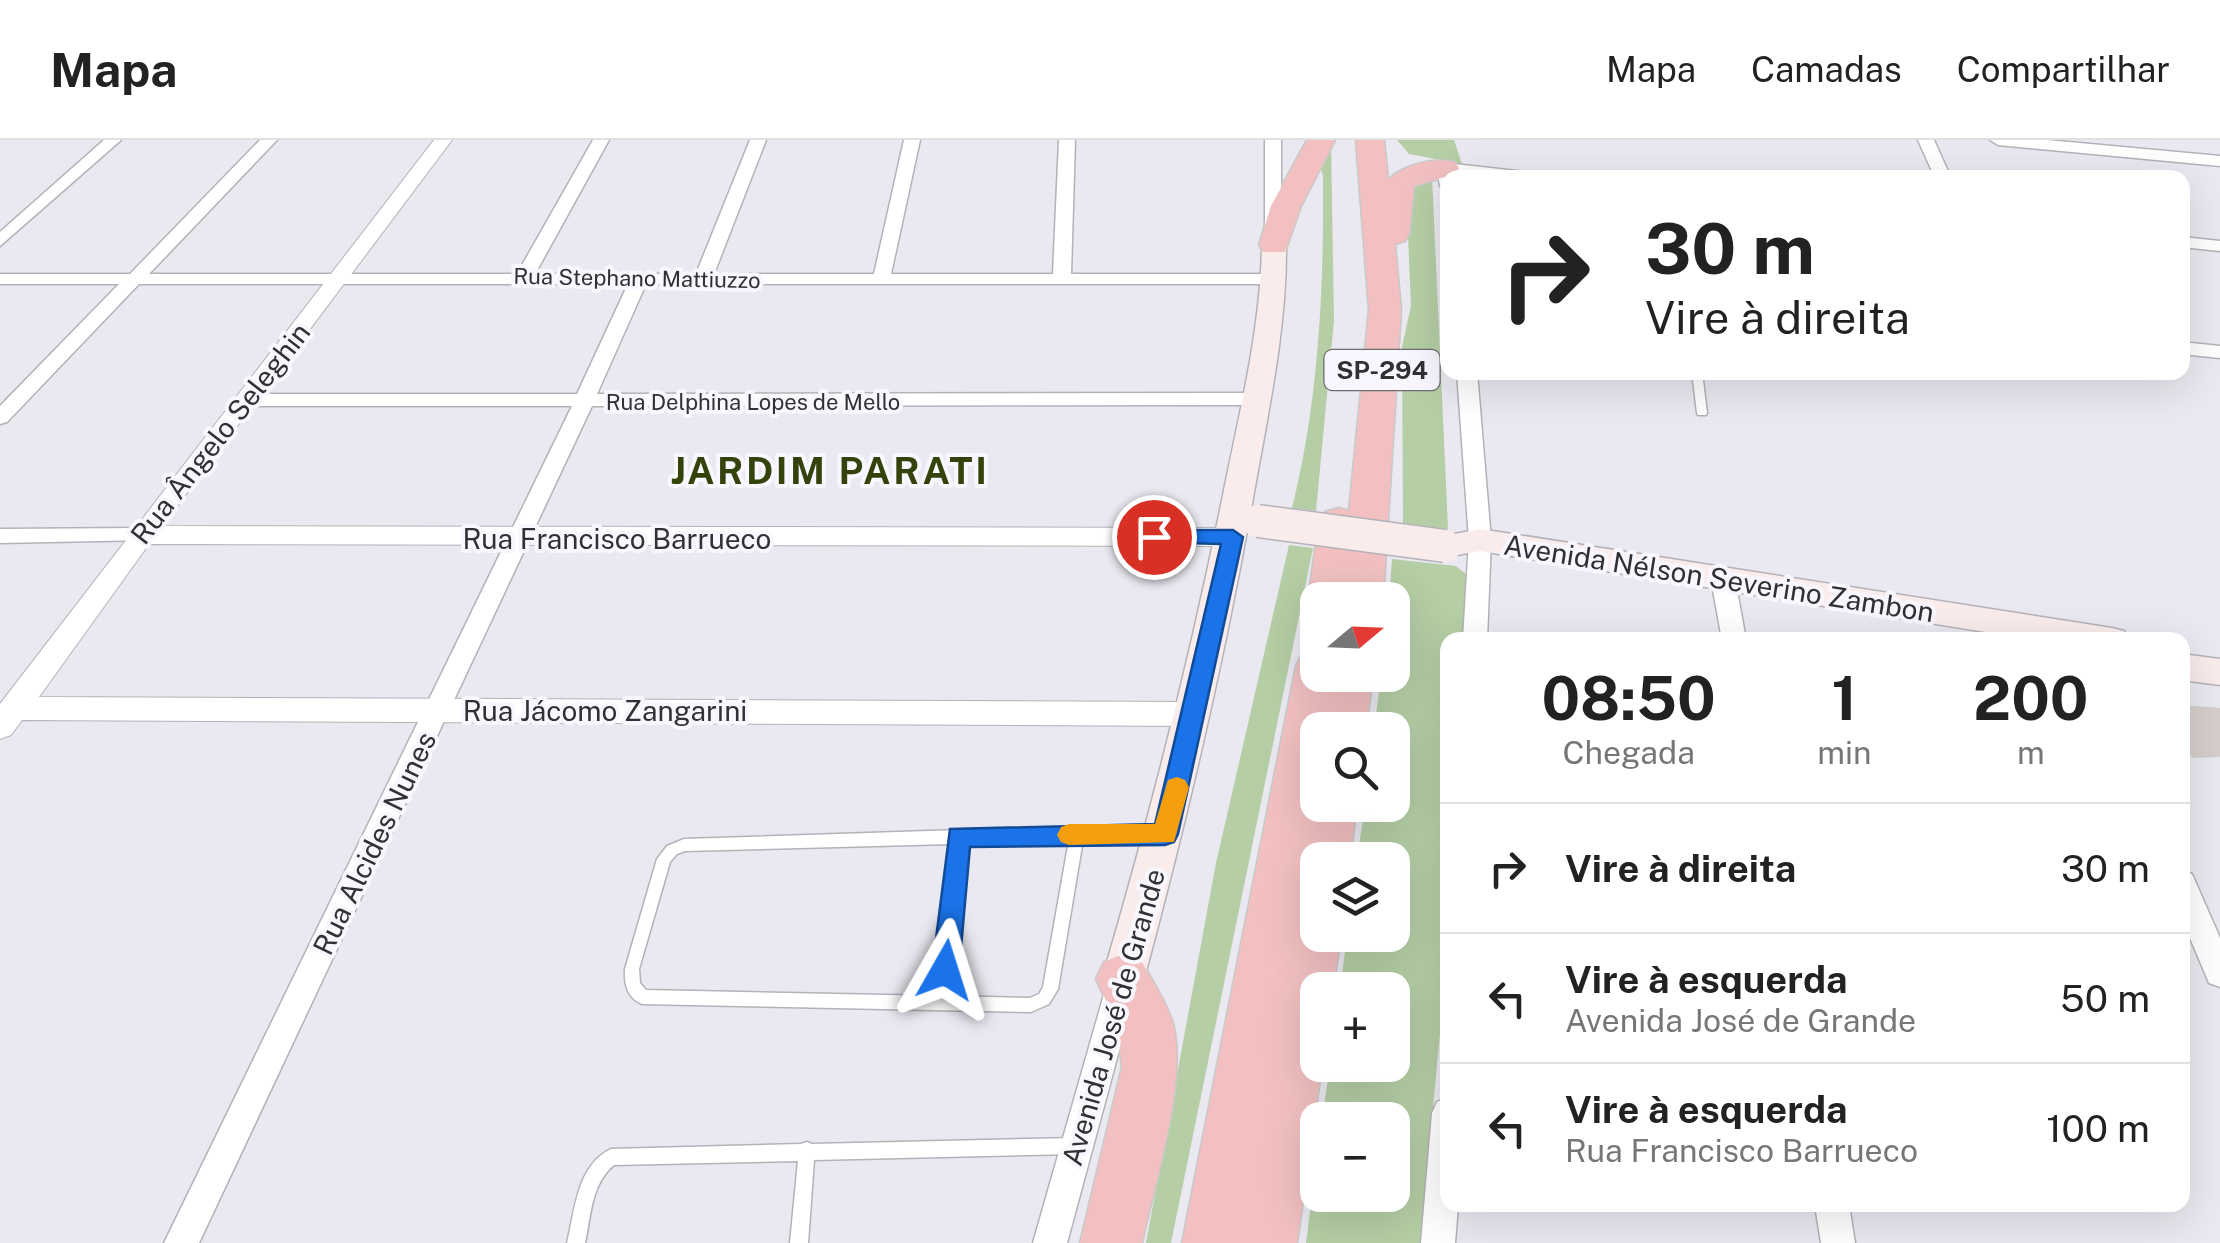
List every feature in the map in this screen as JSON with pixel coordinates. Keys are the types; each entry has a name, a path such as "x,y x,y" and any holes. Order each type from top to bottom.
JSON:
{"highway":[{"path":"1274,245 1286,206 1321,140"},
{"name":"SP-294","path":"1331,582 1350,410 1354,300 1346,140"},
{"name":"SP-294","path":"1364,582 1379,414 1385,290 1370,140"},
{"path":"1389,140 1400,155 1440,174"},
{"path":"1385,290 1394,270 1395,202 1402,182 1440,178"},
{"path":"1212,1243 1313,692"},
{"path":"1266,1243 1312,952"},
{"path":"1112,1243 1150,1067 1144,1023 1123,979"}],"main road":[{"name":"Avenida José de Grande","path":"1123,979 1165,834 1242,526 1274,279 1274,245"},
{"name":"Avenida Nélson Severino Zambon","path":"1242,526 1480,549 2031,632"},
{"name":"Avenida Nélson Severino Zambon","path":"1928,619 1979,632"},
{"path":"2190,651 2220,655"},
{"path":"2190,668 2220,672"}],"street":[{"path":"0,240 113,140"},
{"path":"0,418 269,140"},
{"name":"Rua Ângelo Seleghin","path":"7,718 140,535 248,400 443,140"},
{"path":"524,277 601,140"},
{"path":"703,279 758,140"},
{"path":"881,280 912,140"},
{"path":"1062,280 1067,140"},
{"name":"Avenida José de Grande","path":"1273,140 1274,245"},
{"path":"1912,140 1925,170"},
{"path":"1926,140 1939,170"},
{"path":"1998,140 2220,161"},
{"path":"2190,243 2220,246"},
{"name":"Rua Alcides Nunes","path":"182,1243 521,539 640,278"},
{"name":"Rua Stephano Mattiuzzo","path":"0,279 1274,279"},
{"path":"2190,349 2220,352"},
{"path":"1468,380 1480,549 1476,632"},
{"name":"Rua Delphina Lopes de Mello","path":"248,400 1257,400"},
{"name":"Rua Francisco Barrueco","path":"0,536 521,539 1242,526"},
{"path":"1725,588 1733,632"},
{"name":"Rua Jácomo Zangarini","path":"7,718 438,709 1194,714"},
{"path":"2190,902 2220,973"},
{"name":"Avenida José de Grande","path":"1050,1243 1123,979"},
{"path":"1438,1243 1440,1212"},
{"path":"1833,1212 1838,1243"}],"lane":[{"path":"1698,380 1702,414"},
{"path":"1077,834 1050,989 1044,998 1031,1005 642,997 632,985 632,970 664,859 684,845 958,836 1077,834 1165,834"},
{"path":"942,1003 958,836"},
{"path":"576,1243 594,1174 601,1162 612,1157 1076,1146"},
{"path":"799,1243 807,1150"}],"green space":[{"path":"1397,140 1454,140 1462,164 1409,154"},
{"path":"1331,142 1334,321 1316,511 1292,508 1308,426 1318,343 1323,218 1319,162"},
{"path":"1432,175 1448,529 1403,523 1402,347 1411,306 1406,190"},
{"path":"1289,545 1313,548 1306,582 1300,582 1300,612 1171,1243 1146,1243 1216,863"},
{"path":"1392,559 1456,566 1471,578 1468,632 1440,632 1440,1034 1420,1243 1306,1243 1310,1212 1410,1212 1410,1102 1325,1102 1328,1082 1410,1082 1410,972 1342,972 1345,952 1410,952 1410,842 1360,842 1363,822 1410,822 1410,712 1376,712 1379,692 1410,692 1410,582 1390,582"}],"building":[{"path":"2190,706 2220,708 2220,757 2193,758"}],"slow traffic":[{"path":"1069,835 1165,834 1177,787"}],"district":[{"name":"JARDIM PARATI","path":"830,470"}],"route":[{"path":"945,970 958,836 1165,834 1233,537 1154,537"}]}
